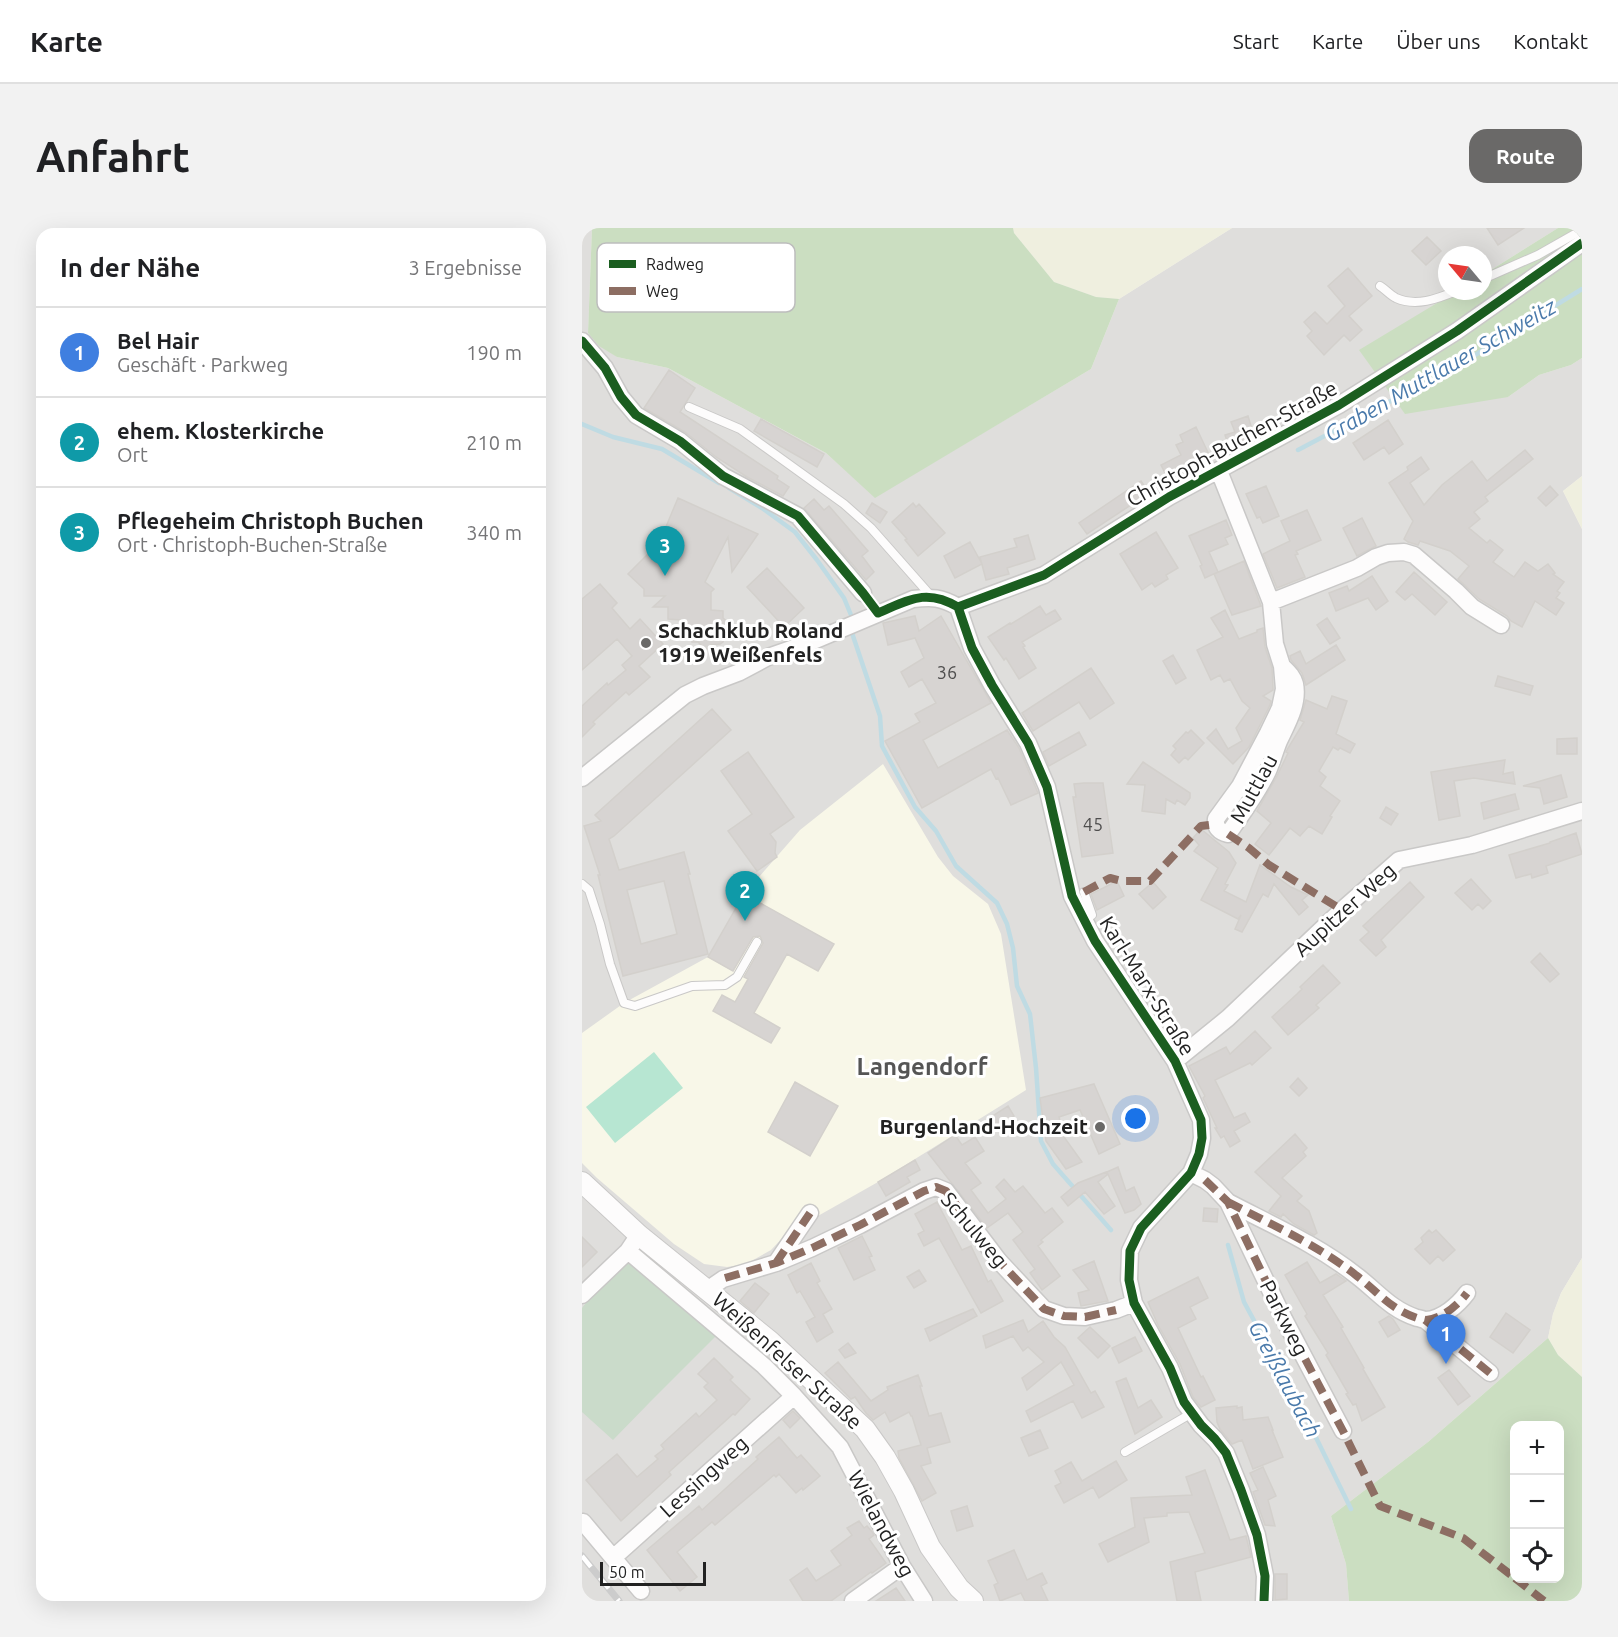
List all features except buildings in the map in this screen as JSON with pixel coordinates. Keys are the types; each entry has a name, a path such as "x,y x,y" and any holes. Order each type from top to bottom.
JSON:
{"street":[{"name":"Christoph-Buchen-Straße","path":"958,607 1044,576 1169,497 1339,405 1447,338 1582,243"},
{"path":"582,341 605,368 621,397 636,415 680,441 723,476 798,516 863,593"},
{"name":"Muttlau","path":"1219,471 1271,602 1275,644 1282,666 1284,689 1280,708 1240,786 1216,819 1218,829 1223,833 1228,834 1258,790 1289,720 1295,700 1295,684 1292,675 1282,666"},
{"path":"1271,602 1357,568 1376,557 1388,553 1404,552 1414,555 1472,607 1501,625"},
{"path":"582,778 685,695 702,686 913,598 945,599 958,607"},
{"name":"Karl-Marx-Straße","path":"958,607 972,648 1028,743 1047,787 1072,896 1095,941 1175,1061 1201,1120 1202,1138 1199,1154 1191,1173 1141,1228 1130,1251 1129,1280 1134,1303 1170,1368 1184,1402 1226,1453 1257,1535 1265,1576 1263,1601"},
{"name":"Aupitzer Weg","path":"1175,1061 1228,1018 1342,910 1399,860 1472,845 1582,811"},
{"name":"Parkweg","path":"1191,1173 1213,1186 1228,1202 1284,1319 1343,1431"},
{"name":"Weißenfelser Straße","path":"582,1182 633,1243 707,1290 771,1341 865,1429 904,1491 930,1547 959,1588 973,1601"},
{"name":"Schulweg","path":"707,1290 723,1279 776,1263 813,1248 936,1187 946,1191 999,1261 1044,1309 1064,1316 1085,1317 1134,1303"},
{"name":"Parkweg","path":"1228,1202 1323,1252 1357,1276 1387,1302 1411,1316 1425,1320 1490,1373"},
{"path":"776,1263 810,1213"},
{"path":"582,1295 633,1243 795,1396"},
{"path":"1425,1320 1442,1315 1458,1305 1467,1293"},
{"name":"Wielandweg","path":"795,1396 840,1447 902,1566 924,1601"},
{"name":"Lessingweg","path":"613,1557 795,1396"},
{"path":"583,1522 641,1591"},
{"path":"853,1601 902,1566"}],"lane":[{"path":"1492,275 1538,255 1582,230"},
{"path":"1380,286 1396,298 1416,302 1438,299"},
{"path":"689,407 740,429 844,504 871,528 931,597"},
{"path":"863,593 870,616"},
{"path":"582,884 589,890 610,964 624,1003 635,1006 692,986 725,984 737,977 757,942"},
{"path":"1084,892 1092,915 1085,920"},
{"path":"1125,1452 1192,1413"}],"shaded area":[{"path":"582,228 592,228 588,333 617,357 668,368 826,453 875,497 1091,369 1119,299 1232,228 1558,228 1492,269 1492,246 1438,246 1438,300 1452,300 1508,397 1539,375 1571,365 1582,358 1582,476 1563,491 1582,529 1582,1258 1561,1293 1553,1314 1548,1338 1428,1442 1331,1516 1346,1564 1349,1601 582,1601"},
{"path":"883,764 938,857 953,876 988,904 1001,934 1026,1090 878,1182 786,1234 771,1250 746,1264 727,1267 704,1264 674,1244 582,1163 582,1033 624,1003 708,957 732,971 768,907 744,894 800,830"}],"green space":[{"path":"592,228 1013,228 1014,233 1054,282 1096,297 1119,299 1091,369 875,498 826,453 668,368 617,357 599,346 588,333"},
{"path":"1013,228 1232,228 1119,299 1096,297 1054,282 1014,233"},
{"path":"1558,228 1582,228 1582,358 1571,365 1539,375 1508,397 1405,414 1359,350 1442,300 1492,300 1492,269"},
{"path":"1582,476 1582,529 1563,491"},
{"path":"654,1052 683,1088 615,1143 586,1107"},
{"path":"1582,1258 1582,1377 1558,1355 1548,1338 1553,1314 1561,1293"},
{"path":"629,1261 716,1336 613,1440 582,1412 582,1308"},
{"path":"1548,1338 1558,1355 1582,1377 1582,1601 1349,1601 1346,1564 1331,1516 1428,1442"}],"waterway":[{"name":"Graben Muttlauer Schweitz","path":"1298,450 1459,365 1582,289"},
{"name":"Greißlaubach","path":"582,424 613,437 662,449 719,483"},
{"name":"Greißlaubach","path":"729,488 795,532 844,598 851,615 853,636 880,716 882,746 915,807 936,831 956,866 997,903 1007,924 1013,948 1017,986 1030,1014 1041,1141 1053,1164 1111,1230"},
{"name":"Greißlaubach","path":"1228,1245 1244,1302 1302,1409 1351,1509"}],"railway":[{"path":"582,1556 619,1601"}],"marked path":[{"path":"1084,892 1110,878 1122,881 1150,881 1201,826 1216,824"},
{"path":"1228,834 1269,865 1342,910"},
{"path":"1205,1180 1228,1202 1284,1319 1380,1506 1463,1538 1510,1574"},
{"path":"725,1278 776,1263 812,1248 936,1187 946,1191 999,1261 1044,1309 1064,1316 1085,1317 1116,1310"},
{"path":"1228,1202 1327,1255 1392,1305 1417,1318 1426,1320 1444,1314 1467,1293"},
{"path":"776,1263 810,1213"},
{"path":"1425,1320 1490,1373"},
{"path":"1521,1583 1544,1601"}],"cycle path":[{"path":"958,607 1044,575 1169,497 1339,405 1457,331 1582,243"},
{"path":"582,341 605,368 621,397 636,415 680,441 723,476 798,516 878,613 908,600 927,597 947,601 958,607"},
{"path":"958,607 972,648 1028,743 1047,787 1072,896 1095,941 1175,1061 1201,1120 1202,1138 1199,1154 1191,1173 1141,1228 1130,1251 1129,1280 1134,1303 1170,1368 1184,1402 1226,1453 1257,1535 1265,1576 1264,1601"}],"place":[{"name":"Pflegeheim Christoph Buchen","path":"665,576"},
{"name":"Schachklub Roland 1919 Weißenfels","path":"646,643"},
{"name":"ehem. Klosterkirche","path":"745,921"},
{"name":"Burgenland-Hochzeit","path":"1100,1127"},
{"name":"Bel Hair","path":"1446,1364"}],"district":[{"name":"Langendorf","path":"922,1067"}]}
